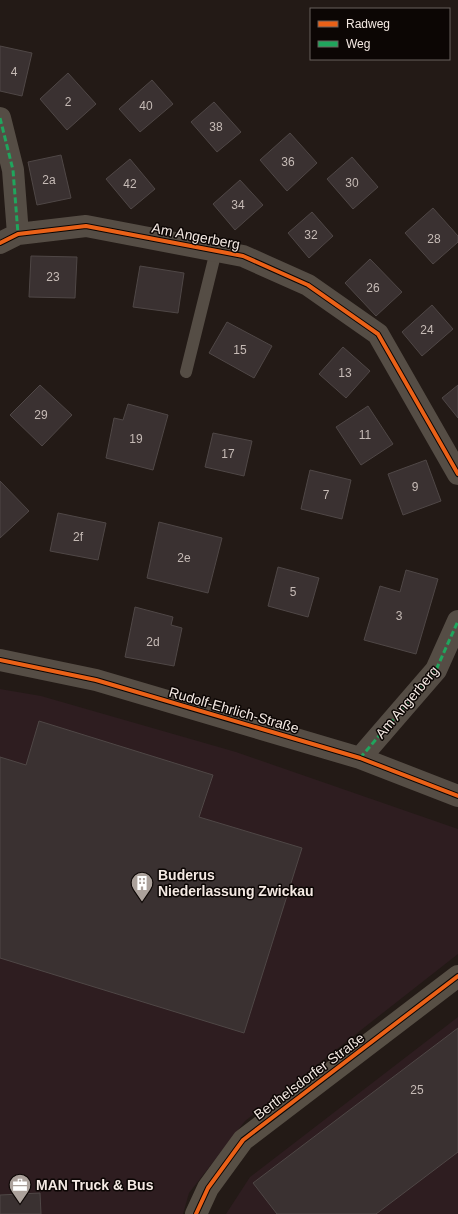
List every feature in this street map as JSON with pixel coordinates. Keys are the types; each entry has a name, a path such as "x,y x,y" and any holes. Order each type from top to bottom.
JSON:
{"street":[{"path":"0,118 12,170 9,238"},
{"name":"Am Angerberg","path":"9,238 86,226 243,256 308,285 378,334 458,474"},
{"name":"Am Angerberg","path":"360,758 436,670 458,621"},
{"name":"Rudolf-Ehrlich-Straße","path":"0,660 96,680 360,758 458,796"},
{"name":"Berthelsdorfer Straße","path":"196,1214 208,1188 243,1140 458,976"}],"lane":[{"path":"186,372 216,251"}],"shaded area":[{"path":"0,689 41,696 236,752 458,829 458,954 245,1121 189,1193 183,1214 0,1214"},
{"path":"458,1017 458,1214 226,1214 250,1177"}],"building":[{"path":"0,46 32,53 22,96 0,91"},
{"path":"68,73 96,104 67,130 40,99"},
{"path":"152,80 173,104 140,132 119,109"},
{"path":"214,102 241,132 217,152 191,122"},
{"path":"290,133 317,163 287,191 260,160"},
{"path":"61,155 71,198 37,205 28,162"},
{"path":"352,157 378,187 353,209 327,179"},
{"path":"130,159 155,189 131,209 106,179"},
{"path":"240,180 263,205 235,230 213,204"},
{"path":"433,208 458,236 458,242 433,264 405,233"},
{"path":"312,212 333,236 309,258 288,233"},
{"path":"31,256 77,257 75,298 29,297"},
{"path":"370,259 402,292 376,316 345,283"},
{"path":"140,266 184,273 178,313 133,307"},
{"path":"432,305 453,329 422,356 402,332"},
{"path":"227,322 272,346 254,378 209,353"},
{"path":"343,347 370,371 346,398 319,374"},
{"path":"40,385 72,415 42,446 10,415"},
{"path":"458,385 458,418 442,398"},
{"path":"128,404 168,415 153,470 106,458 114,418 123,420"},
{"path":"368,406 393,444 361,465 336,427"},
{"path":"213,433 252,441 244,476 205,467"},
{"path":"426,460 441,501 403,515 388,474"},
{"path":"310,470 351,480 342,519 301,509"},
{"path":"0,481 29,511 0,538"},
{"path":"58,513 106,523 98,560 50,551"},
{"path":"159,522 222,538 208,593 147,578"},
{"path":"278,567 319,578 308,617 268,606"},
{"path":"406,570 438,579 416,654 364,640 380,586 400,592"},
{"path":"135,607 173,617 171,625 182,628 174,666 125,657"},
{"name":"Buderus Niederlassung Zwickau","path":"39,721 213,775 199,817 302,848 244,1033 0,958 0,757 26,765"},
{"path":"458,1028 458,1152 376,1214 277,1214 253,1183"},
{"name":"MAN Truck & Bus","path":"40,1193 41,1214 0,1214 0,1195"}],"marked path":[{"path":"0,118 13,170 18,234"},
{"path":"360,758 436,670 458,621"}],"cycle path":[{"path":"0,243 18,234 86,226 243,256 308,285 378,334 458,474"},
{"path":"0,660 96,680 360,758 458,796"},
{"path":"196,1214 208,1188 243,1140 458,976"}],"place":[{"name":"Buderus Niederlassung Zwickau","path":"142,902"},
{"name":"MAN Truck & Bus","path":"20,1204"}]}
